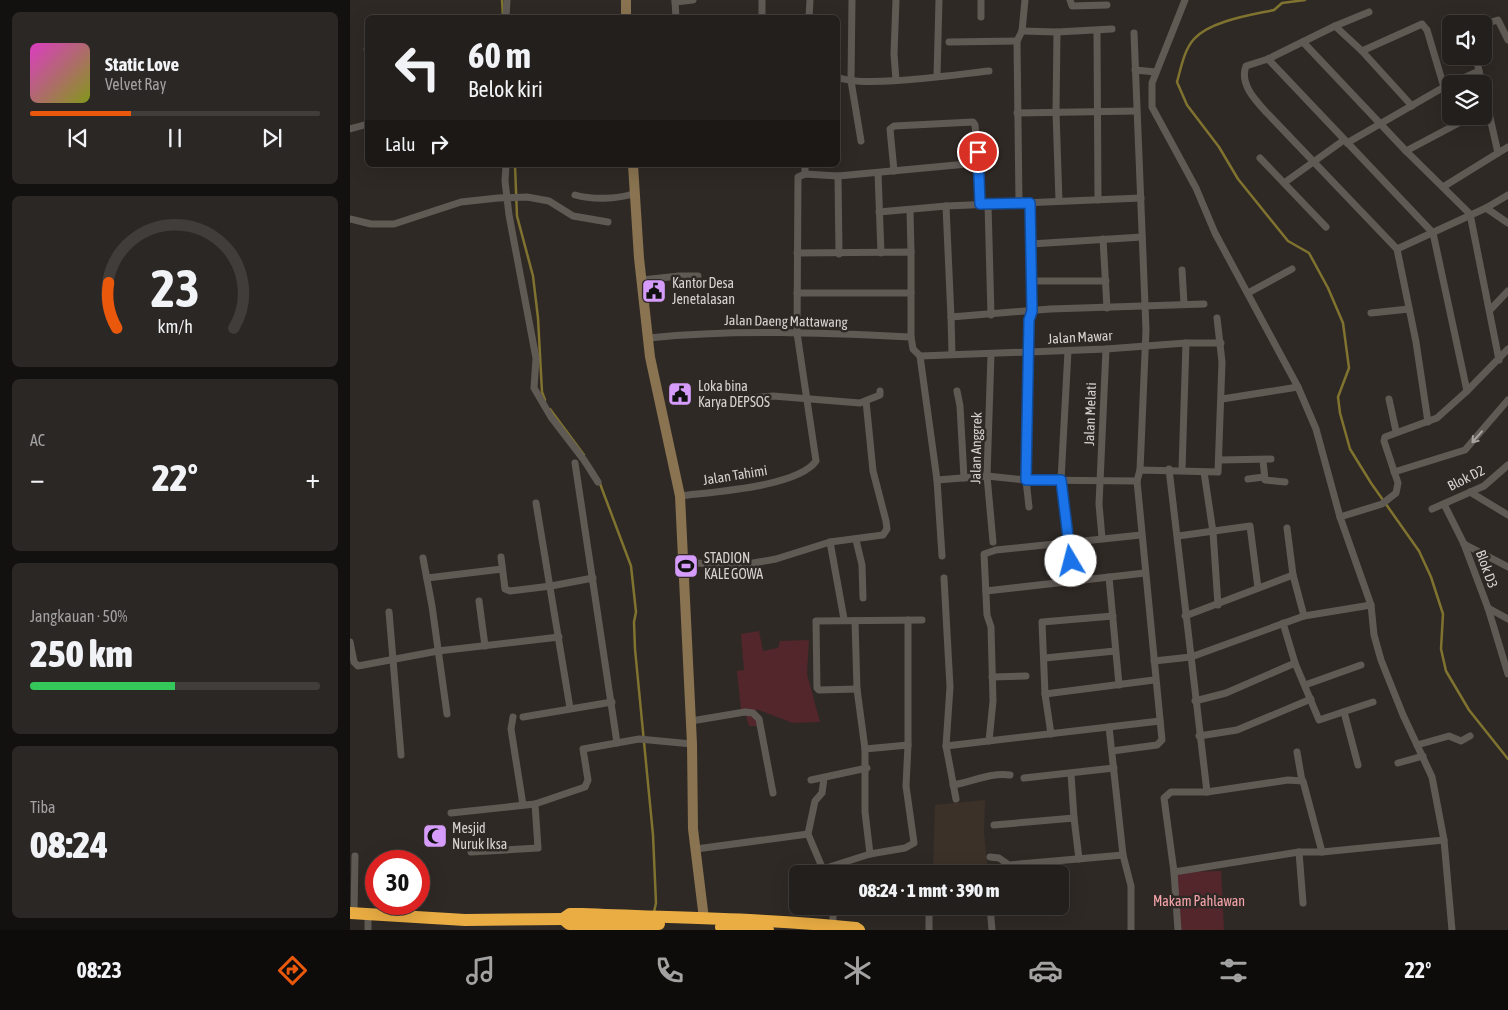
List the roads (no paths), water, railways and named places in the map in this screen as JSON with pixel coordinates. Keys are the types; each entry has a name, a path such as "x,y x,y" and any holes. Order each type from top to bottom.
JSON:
{"highway":[{"path":"352,913 365,914"},
{"path":"384,915 465,920 563,919 569,924 652,919 765,920 856,928 859,930"},
{"path":"652,919 768,930"}],"street":[{"path":"506,15 507,0"},
{"path":"626,0 626,15"},
{"path":"676,15 675,1 693,0"},
{"path":"762,0 762,15"},
{"path":"809,15 810,0"},
{"path":"852,0 851,81 861,141"},
{"path":"896,0 894,54 896,80"},
{"path":"937,76 938,0"},
{"path":"981,0 981,17"},
{"path":"1019,203 1017,41 1022,31 1024,0"},
{"path":"1070,0 1072,6 1107,5"},
{"path":"1185,0 1171,39 1156,72 1150,98 1155,115 1196,188 1215,233 1298,387 1316,429 1340,517 1371,605 1374,635 1381,660 1432,776 1444,840 1452,930"},
{"path":"1369,12 1245,68 1250,94 1397,249 1428,422"},
{"path":"1492,22 1498,20 1508,40"},
{"path":"1362,51 1422,24 1427,30 1442,80"},
{"path":"1335,26 1362,51 1412,106"},
{"path":"1022,31 1057,32 1112,29"},
{"path":"1097,31 1098,200"},
{"path":"1057,32 1056,112 1059,201"},
{"path":"1112,751 1160,743 1160,721 1154,680 1154,661 1137,482 1140,470 1146,346 1134,33"},
{"path":"949,42 1017,41"},
{"path":"1303,42 1406,151 1470,214 1499,360"},
{"path":"1268,59 1433,233 1467,391"},
{"path":"1478,65 1480,75"},
{"path":"1135,70 1156,72"},
{"path":"840,78 851,81 896,80 989,71"},
{"path":"1470,75 1479,71"},
{"path":"1284,183 1346,142 1442,88"},
{"path":"1017,113 1136,111"},
{"path":"894,171 890,129 894,126 973,122 975,125 980,204"},
{"path":"350,129 365,125"},
{"path":"1406,151 1455,125"},
{"path":"1490,125 1498,153"},
{"path":"1443,187 1508,147"},
{"path":"1260,158 1326,227"},
{"path":"806,400 797,333 797,178 801,174 838,176 978,163"},
{"path":"506,167 505,181 511,198 519,274 528,308 536,358 534,388 555,424 584,460 598,482"},
{"path":"632,167 633,194 648,338 655,383 680,496 692,744 691,796 704,919"},
{"path":"805,174 806,167"},
{"path":"878,173 881,254"},
{"path":"838,176 839,254"},
{"path":"576,195 585,198 611,198 633,194"},
{"path":"1397,249 1486,208 1508,195"},
{"path":"350,219 371,224 394,224 461,202 527,197 549,201 573,216 608,222"},
{"path":"879,212 980,204 1140,198"},
{"path":"1029,507 1026,480 1029,320 1032,311 1030,203"},
{"path":"988,204 991,315"},
{"path":"946,206 952,354"},
{"path":"1486,208 1508,223"},
{"path":"910,210 911,338 913,349 920,356 937,480 942,556"},
{"path":"1031,244 1142,237"},
{"path":"1103,239 1107,308"},
{"path":"797,253 881,254 911,252"},
{"path":"1248,293 1292,269"},
{"path":"1182,270 1184,304"},
{"path":"642,280 698,276"},
{"path":"1030,281 1106,280"},
{"path":"1490,310 1508,291"},
{"path":"797,293 911,293"},
{"path":"951,317 1032,311 1204,304"},
{"path":"1371,313 1409,309"},
{"path":"1140,470 1169,469 1218,472 1222,399 1221,343 1217,318"},
{"name":"Jalan Daeng Mattawang","path":"648,338 701,333 797,333 911,338"},
{"path":"1182,470 1186,343"},
{"name":"Jalan Mawar","path":"920,356 1068,351 1186,343 1221,343"},
{"name":"Jalan Melati","path":"1102,538 1100,481 1106,349"},
{"path":"1340,517 1382,504 1394,496 1398,486 1384,439 1396,431 1428,422 1445,412 1508,349"},
{"path":"1068,351 1061,480 1074,581"},
{"name":"Jalan Anggrek","path":"991,354 987,476 993,542"},
{"path":"1222,399 1298,387"},
{"path":"738,399 773,396 853,403 866,402 880,395 880,391"},
{"path":"957,391 960,406 964,478"},
{"path":"1389,399 1396,431"},
{"name":"Jalan Tahimi","path":"680,496 765,485 797,474 815,464 817,457 806,400"},
{"path":"1394,472 1465,450 1508,400"},
{"path":"684,562 736,566 776,559 830,542 879,537 887,529 882,499 873,472 866,402"},
{"path":"1220,460 1267,459 1264,477"},
{"path":"575,463 617,743"},
{"name":"Blok D2","path":"1432,509 1484,486 1508,465"},
{"path":"1169,469 1206,792"},
{"path":"1204,472 1213,532 1218,605"},
{"path":"937,480 987,476 1026,480 1137,482"},
{"path":"1248,479 1264,477"},
{"path":"1264,477 1267,481 1286,482"},
{"path":"1470,492 1508,515"},
{"path":"536,503 570,708"},
{"name":"Blok D3","path":"1444,504 1464,544 1488,608 1507,671"},
{"path":"1178,536 1250,526 1258,588"},
{"path":"1287,528 1293,575 1304,616"},
{"path":"989,741 993,701 991,627 987,615 984,559 987,552 1141,535"},
{"path":"856,540 860,555 863,598"},
{"path":"830,542 844,619"},
{"path":"1464,544 1508,567"},
{"path":"500,557 507,590 550,586 593,578"},
{"path":"423,558 446,714"},
{"path":"427,578 502,569"},
{"path":"986,591 1145,573"},
{"path":"1185,616 1293,575"},
{"path":"1109,577 1118,685"},
{"path":"944,578 950,686 946,746 956,799"},
{"path":"479,601 485,646"},
{"path":"1154,661 1191,657 1304,616 1371,605"},
{"path":"1488,608 1508,619"},
{"path":"389,612 401,755"},
{"path":"1051,734 1045,694 1042,622 1113,616"},
{"path":"857,689 819,690 815,685 816,621 844,619 855,621 922,620"},
{"path":"840,865 870,854 904,848 914,843 906,786 908,745 908,620"},
{"path":"855,621 857,689 867,768 865,812 870,854"},
{"path":"1284,623 1295,663 1320,721 1373,702"},
{"path":"350,642 354,662 358,666 438,651 559,636"},
{"path":"1045,658 1114,651"},
{"path":"1195,701 1226,693 1295,663"},
{"path":"1305,685 1361,666"},
{"path":"992,677 1026,676"},
{"path":"1045,694 1154,680"},
{"path":"1199,736 1237,730 1310,699"},
{"path":"523,717 612,702"},
{"path":"691,720 745,712 753,713 759,719 773,793"},
{"path":"1344,712 1358,765"},
{"path":"513,717 511,728 523,805"},
{"path":"946,746 1160,721"},
{"path":"1109,726 1123,855 1131,886 1131,930"},
{"path":"1417,745 1445,736 1453,736 1461,741 1470,736"},
{"path":"451,812 535,804 583,788 588,780 583,749 642,739 692,744"},
{"path":"865,749 908,745"},
{"path":"1297,752 1302,781 1305,784 1322,852"},
{"path":"1398,763 1423,756"},
{"path":"811,780 867,768"},
{"path":"1024,778 1114,768"},
{"path":"953,785 971,782 995,774 1010,775"},
{"path":"1070,774 1079,859"},
{"path":"821,865 808,834 815,801 822,793 824,778"},
{"path":"1178,930 1174,872 1165,796 1171,792 1206,792 1288,780 1302,781"},
{"path":"471,852 538,848 535,804"},
{"path":"994,825 1074,818"},
{"path":"696,849 808,834"},
{"path":"1174,872 1299,852 1322,852 1444,840"},
{"path":"1299,852 1303,903"},
{"path":"990,857 999,858 1009,865 1123,855"},
{"path":"352,913 355,856"},
{"path":"368,915 368,930"},
{"path":"833,915 833,926"},
{"path":"929,915 929,930"},
{"path":"991,915 992,930"}],"waterway":[{"path":"502,0 503,15"},
{"path":"1305,0 1282,3 1274,10 1220,23 1201,33 1188,48 1177,82 1187,105 1219,147 1238,179 1288,241 1309,253 1328,288 1343,323 1349,368 1338,397 1340,413 1350,449 1371,483 1419,551 1431,577 1443,614 1441,649 1446,671 1469,710 1508,759"},
{"path":"515,167 517,216 533,276 538,318 542,392 545,400"},
{"path":"550,409 584,455"},
{"path":"599,481 631,566 636,612 634,622 635,649 653,835 656,903 654,912"}],"place":[{"name":"Kantor Desa Jenetalasan","path":"654,291"},
{"name":"Loka bina Karya DEPSOS","path":"680,394"},
{"name":"STADION KALE GOWA","path":"686,566"},
{"name":"Mesjid Nuruk Iksa","path":"435,836"}],"park label":[{"name":"Makam Pahlawan","path":"1199,901"}]}
